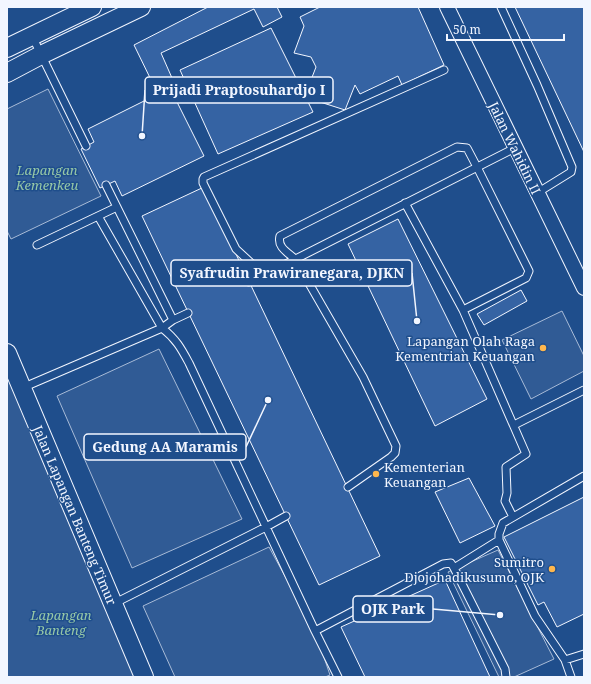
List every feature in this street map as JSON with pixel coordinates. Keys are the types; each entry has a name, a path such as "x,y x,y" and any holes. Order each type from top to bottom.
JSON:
{"street":[{"path":"7,48 92,7"},
{"path":"7,73 141,7"},
{"name":"Jalan Wahidin II","path":"447,7 584,288"},
{"name":"Jalan Lapangan Banteng Timur","path":"7,353 144,677"}],"lane":[{"path":"501,7 537,85 572,167 571,172 538,193"},
{"path":"32,36 86,146"},
{"path":"264,275 236,249 203,183 204,177 444,70"},
{"path":"348,487 391,458 395,453 396,446 363,377 295,259 280,244 280,236 457,147 467,148 478,167 529,271 526,278 464,310"},
{"path":"249,282 516,148"},
{"path":"106,185 173,320"},
{"path":"404,203 464,310 526,454 509,464 506,469 507,493 505,501 513,517"},
{"path":"37,245 117,207"},
{"path":"98,216 162,328 178,342 189,363 337,677"},
{"path":"22,388 162,328 173,320 188,313"},
{"path":"514,425 584,390"},
{"path":"571,677 565,660 535,616 499,540 499,534 503,523 584,476"},
{"path":"113,604 266,528 286,516"},
{"path":"454,568 499,540"},
{"path":"314,631 443,564 451,563 505,669 506,677"},
{"path":"565,660 584,654"}],"green space":[{"name":"Lapangan Kemenkeu","path":"48,89 101,196 11,239 7,231 7,109"},
{"name":"Lapangan Olah Raga Kementrian Keuangan","path":"562,311 584,356 584,371 531,399 502,340"},
{"path":"159,349 242,519 132,568 57,396"},
{"name":"Lapangan Banteng","path":"7,353 143,677 7,677"},
{"path":"269,547 315,631 330,675 325,677 175,677 143,606"},
{"path":"498,550 554,659 514,677 499,677 448,572"}],"building":[{"path":"208,7 277,7 282,17 263,27 254,9 161,53 172,78 154,86 134,45"},
{"path":"320,7 418,7 444,65 402,85 398,76 360,94 355,85 345,110 317,101 319,88 309,85 316,67 311,57 294,53 304,26 300,17"},
{"path":"515,7 584,7 584,152"},
{"path":"271,28 313,112 218,154 180,70"},
{"path":"170,88 204,156 122,196 115,181 100,188 81,149 94,142 88,129"},
{"path":"204,187 380,556 319,585 142,216"},
{"path":"398,219 487,399 435,426 348,244"},
{"path":"521,290 527,301 484,325 477,314"},
{"path":"469,478 495,526 460,543 435,492"},
{"name":"Sumitro Djojohadikusumo, OJK","path":"584,497 584,614 557,627 544,602 538,605 504,537"},
{"path":"445,580 490,677 365,677 341,627"}],"place":[{"name":"Prijadi Praptosuhardjo I","path":"142,136"},
{"name":"Syafrudin Prawiranegara, DJKN","path":"417,321"},
{"name":"Lapangan Olah Raga Kementrian Keuangan","path":"543,348"},
{"name":"Gedung AA Maramis","path":"268,400"},
{"name":"Kementerian Keuangan","path":"376,474"},
{"name":"Sumitro Djojohadikusumo, OJK","path":"552,569"},
{"name":"OJK Park","path":"500,615"}]}
